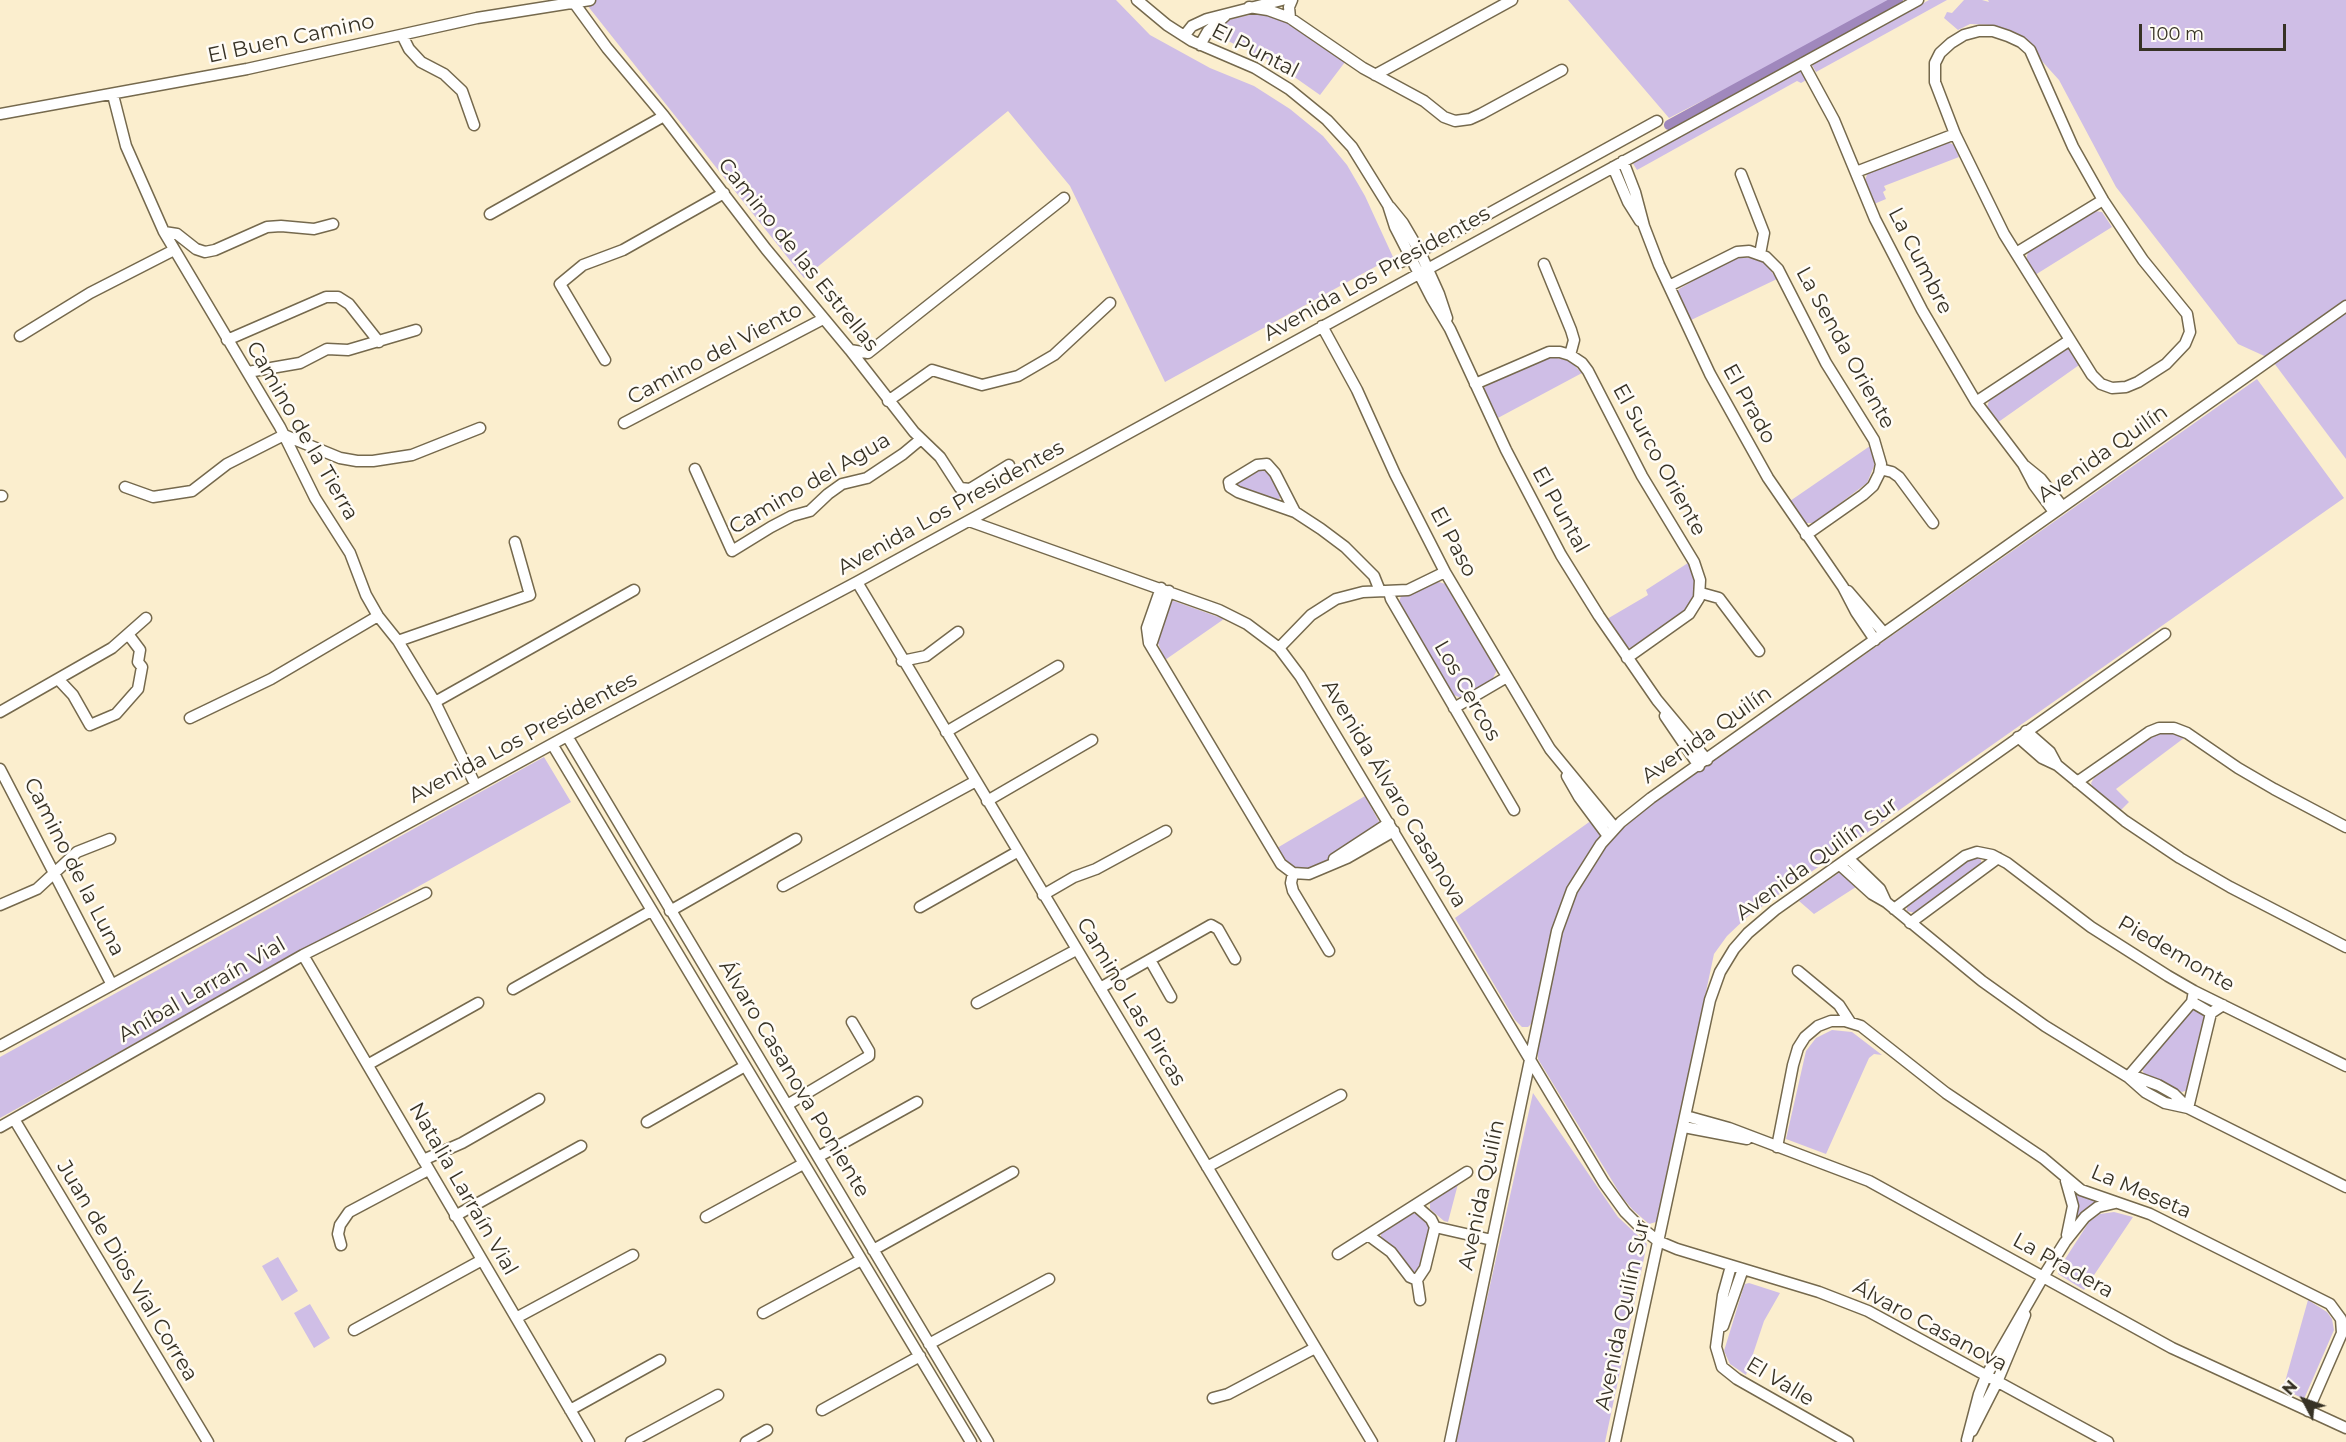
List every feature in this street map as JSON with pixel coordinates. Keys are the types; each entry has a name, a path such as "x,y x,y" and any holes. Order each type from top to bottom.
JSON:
{"street":[{"name":"El Buen Camino","path":"0,114 113,95 477,18 590,0"},
{"name":"El Puntal","path":"1137,0 1184,36 1271,78 1318,112 1352,147 1388,205 1410,257 1423,271 1541,518 1599,616 1657,700 1675,732 1703,763"},
{"path":"1184,36 1194,25 1213,16 1282,0"},
{"path":"1290,18 1288,7 1292,0"},
{"path":"1375,75 1512,0"},
{"name":"Avenida Los Presidentes","path":"0,1046 552,744 856,582 1918,0"},
{"name":"Camino de las Estrellas","path":"574,2 607,48 664,116 766,249 850,350 888,400 921,439 940,456 958,487 964,490 970,489 1009,465"},
{"path":"1249,7 1268,10 1290,18 1375,75 1424,101 1444,117 1455,121 1470,119 1481,114 1562,70"},
{"path":"1200,45 1213,25 1229,13"},
{"path":"1994,32 2014,38 2025,45 2034,56 2073,147 2103,200 2143,260 2185,310 2190,332 2186,344 2166,364 2138,382 2120,388 2106,387 2096,380 2016,253 1982,192 1955,134 1935,82 1934,69 1937,58 1951,43 1972,33 1994,32"},
{"path":"402,35 421,62 444,74 462,92 474,125"},
{"name":"La Cumbre","path":"1803,63 1834,120 1875,219 1901,272 1976,402 2023,464 2041,479 2058,509"},
{"name":"Camino de la Tierra","path":"113,95 126,146 164,232 284,435 315,498 350,553 366,595 398,641 435,702 472,780"},
{"path":"490,214 664,116"},
{"name":"Avenida Los Presidentes","path":"1410,257 1657,121"},
{"path":"1856,172 1955,134"},
{"name":"El Prado","path":"1618,164 1628,202 1644,226 1700,354 1739,428 1768,478 1844,587 1856,612 1880,637"},
{"path":"1669,286 1737,252 1749,251 1760,254 1764,233 1741,174"},
{"path":"605,360 560,284 583,265 623,250 724,193"},
{"path":"850,350 868,353 1064,198"},
{"path":"2016,253 2103,200"},
{"path":"164,232 177,234 196,249 205,252 215,250 267,227 314,229 333,224"},
{"path":"20,336 90,293 174,250"},
{"name":"La Senda Oriente","path":"1760,254 1771,260 1778,269 1835,379 1872,435 1879,450 1880,469"},
{"path":"1475,384 1543,354 1560,352 1570,355 1574,340 1544,264"},
{"path":"227,340 326,297 338,297 350,304 379,342"},
{"path":"888,400 932,370 982,385 1018,376 1054,355 1110,303"},
{"name":"Avenida Quilín","path":"1450,1442 1562,915 1579,876 1612,832 1639,808 2346,306"},
{"name":"Camino del Viento","path":"624,423 823,319"},
{"name":"El Paso","path":"1322,326 1357,390 1395,474 1445,572 1550,749 1612,832"},
{"path":"248,372 300,363 327,349 348,350 416,330"},
{"path":"1976,402 2070,340"},
{"name":"El Surco Oriente","path":"1570,355 1582,363 1588,371 1642,476 1694,562 1699,575 1701,592"},
{"path":"125,487 153,497 192,491 227,464 284,435 340,458 357,462 412,454 480,428"},
{"name":"Camino del Agua","path":"695,469 732,551 792,516 810,511 842,484 867,478 921,439"},
{"name":"Los Cercos","path":"1295,512 1275,473 1267,464 1257,465 1229,482 1230,487 1238,492 1295,512 1355,556 1374,576 1514,810"},
{"path":"1806,535 1869,490 1880,469 1892,472 1899,477 1933,523"},
{"name":"Avenida Álvaro Casanova","path":"969,520 1165,590 1238,619 1279,648 1300,676 1530,1062 1618,1204 1630,1219 1658,1241"},
{"path":"398,641 530,595 515,542"},
{"path":"1279,648 1304,621 1328,604 1354,593 1408,590 1445,572"},
{"name":"Camino Las Pircas","path":"856,582 1372,1442"},
{"path":"435,702 634,590"},
{"path":"1165,590 1151,648 1277,860 1293,873 1309,874 1347,858 1391,827"},
{"path":"1628,658 1689,614 1701,592 1714,594 1719,598 1759,651"},
{"path":"190,718 271,680 378,615"},
{"path":"0,712 112,648 146,618"},
{"path":"903,661 926,656 958,632"},
{"path":"58,679 73,695 90,725 116,714 138,689 142,667 138,662 140,650 128,634"},
{"name":"Avenida Quilín Sur","path":"1615,1442 1712,991 1729,957 1741,940 1762,921 2165,634"},
{"path":"945,732 1058,666"},
{"path":"1454,708 1507,676"},
{"path":"2077,782 2149,732 2159,728 2174,728 2187,733 2238,768 2274,789 2346,826"},
{"path":"2022,734 2050,752 2057,765 2125,820 2180,858 2230,887 2346,946"},
{"name":"Álvaro Casanova Poniente","path":"567,736 988,1442"},
{"path":"987,801 1092,740"},
{"name":"Álvaro Casanova Poniente","path":"552,744 971,1442"},
{"name":"Camino de la Luna","path":"0,769 53,875 112,984"},
{"path":"783,886 976,781"},
{"path":"1043,895 1166,831"},
{"path":"0,906 37,889 77,852 110,839"},
{"path":"670,911 796,839"},
{"path":"920,907 1017,852"},
{"path":"1890,905 1965,856 1981,853 1998,858"},
{"path":"1910,923 1998,858"},
{"name":"Piedemonte","path":"1998,858 2091,927 2193,997 2223,1005 2346,1066"},
{"path":"1845,862 1872,894 1890,905 2018,1007 2128,1077 2158,1084 2174,1094 2188,1108 2346,1187"},
{"path":"1293,873 1291,883 1293,891 1329,951"},
{"path":"634,882 648,874"},
{"name":"Aníbal Larraín Vial","path":"0,1127 303,955 426,893"},
{"path":"513,989 651,911"},
{"path":"1100,988 1211,926 1218,929 1235,959"},
{"path":"977,1003 1076,950"},
{"name":"Natalia Larraín Vial","path":"303,955 589,1442"},
{"path":"1150,960 1171,997"},
{"name":"La Meseta","path":"1798,971 1842,1008 1850,1022 1866,1030 1972,1112 2036,1153 2065,1178 2090,1194 2150,1215 2321,1298 2334,1307 2343,1317 2343,1328 2308,1411"},
{"path":"2128,1077 2193,997 2211,1013"},
{"path":"1831,1022 1835,1010 1832,999"},
{"path":"369,1064 478,1003"},
{"path":"2188,1108 2211,1013 2223,1005"},
{"path":"787,1105 869,1056 869,1051 852,1022"},
{"path":"1777,1147 1798,1048 1809,1033 1818,1026 1831,1022 1850,1022"},
{"path":"647,1122 745,1066"},
{"path":"1207,1167 1341,1095"},
{"path":"341,1245 338,1234 340,1225 349,1212 539,1099"},
{"path":"818,1157 917,1102"},
{"name":"Juan de Dios Vial Correa","path":"14,1119 208,1442"},
{"name":"La Pradera","path":"1685,1122 1760,1141 1836,1167 1876,1184 2172,1348 2346,1428"},
{"path":"455,1216 581,1146"},
{"path":"706,1217 803,1164"},
{"path":"873,1250 1013,1172"},
{"path":"1338,1254 1467,1172"},
{"path":"2065,1178 2073,1206 2072,1221 2065,1242"},
{"path":"831,1209 844,1201"},
{"path":"1967,1441 1986,1376 2065,1242 2092,1212 2106,1205 2118,1203"},
{"path":"1415,1205 1431,1219 1435,1227 1425,1268 1417,1280 1420,1300"},
{"path":"1435,1227 1492,1240"},
{"path":"1368,1235 1391,1252 1410,1278 1417,1280"},
{"name":"Álvaro Casanova","path":"1658,1241 1677,1249 1819,1292 1868,1311 2108,1442"},
{"path":"516,1318 633,1255"},
{"path":"354,1330 482,1260"},
{"path":"762,1314 861,1260"},
{"name":"El Valle","path":"1731,1266 1722,1302 1716,1352 1719,1362 1731,1375 1848,1442"},
{"path":"1718,1337 1732,1306 1743,1269"},
{"path":"929,1344 1049,1279"},
{"path":"1967,1441 1997,1382 2017,1337 2028,1304"},
{"path":"1213,1398 1222,1397 1315,1348"},
{"path":"822,1410 920,1356"},
{"path":"570,1410 660,1360"},
{"path":"631,1442 718,1395"},
{"path":"746,1442 767,1430"}],"shaded area":[{"path":"583,0 1116,0 1150,35 1210,68 1254,86 1290,109 1323,136 1347,165 1365,196 1393,257 1165,382 1070,186 1008,111 804,278"},
{"path":"1568,0 1898,0 1669,118"},
{"path":"1929,0 1947,0 1816,72 1812,65"},
{"path":"1964,0 1989,2 1988,0 2346,0 2346,459 2271,359 2238,344 2116,187 2059,80 2022,39 1991,25 1970,24 1958,30 1944,18 1947,12 1952,13"},
{"path":"1254,14 1272,16 1285,21 1345,62 1320,95 1273,62 1215,35 1227,20"},
{"path":"1802,70 1808,79 1801,83 1797,81 1637,170 1632,162"},
{"path":"1948,142 1954,145 1959,157 1884,186 1886,190 1883,192 1886,199 1874,204 1865,180 1868,172"},
{"path":"2095,211 2102,212 2112,227 2035,275 2026,260 2028,252"},
{"path":"1742,257 1765,263 1777,279 1689,321 1677,293 1679,289 1719,266"},
{"path":"2065,349 2071,349 2082,363 1997,423 1987,407 1989,401"},
{"path":"1553,357 1570,361 1582,373 1496,419 1483,389 1489,383"},
{"path":"2257,379 2344,498 1747,917 1727,936 1714,954 1658,1217 1656,1222 1649,1224 1622,1197 1538,1059 1538,1047 1565,923 1575,894 1599,855 1621,830 1658,800"},
{"path":"1870,446 1874,455 1874,466 1867,483 1814,523 1806,523 1790,501"},
{"path":"1259,470 1269,472 1281,496 1278,501 1236,485"},
{"path":"1688,563 1696,582 1696,593 1690,606 1637,645 1630,648 1624,645 1607,619 1648,595 1646,590"},
{"path":"1439,582 1445,584 1497,670 1492,680 1461,698 1454,695 1399,602 1401,596"},
{"path":"1174,601 1224,619 1165,660 1157,641 1168,602"},
{"path":"2161,733 2172,733 2184,738 2116,789 2129,802 2121,810 2093,788 2091,783 2094,778"},
{"path":"544,757 571,802 0,1118 0,1057"},
{"path":"1365,796 1381,825 1312,870 1294,868 1286,862 1277,848"},
{"path":"1592,820 1601,834 1600,837 1585,860 1533,1022 1528,1027 1522,1027 1515,1020 1455,918"},
{"path":"1969,857 1980,857 1982,864 1915,913 1907,911 1907,904"},
{"path":"1843,870 1859,885 1814,914 1799,901"},
{"path":"2191,1009 2196,1009 2206,1016 2188,1090 2182,1092 2144,1074 2142,1069"},
{"path":"1832,1030 1852,1032 1882,1055 1874,1054 1869,1058 1826,1154 1786,1139 1806,1051 1816,1038"},
{"path":"1533,1093 1618,1217 1647,1244 1605,1442 1455,1442"},
{"path":"1458,1184 1448,1222 1444,1221 1430,1209 1430,1203"},
{"path":"2076,1193 2097,1201 2096,1205 2080,1219 2076,1218"},
{"path":"2114,1212 2133,1217 2084,1290 2058,1274 2058,1270 2089,1222 2100,1214"},
{"path":"1413,1213 1421,1215 1430,1226 1422,1266 1414,1274 1398,1252 1381,1237 1381,1234"},
{"path":"278,1257 298,1291 282,1301 262,1266"},
{"path":"1749,1283 1780,1293 1764,1321 1746,1375 1730,1364 1724,1351 1743,1289 1745,1284"},
{"path":"2308,1300 2327,1312 2332,1319 2334,1330 2304,1399 2283,1389"},
{"path":"310,1304 330,1338 314,1348 294,1313"}],"waterway":[{"path":"1669,125 1898,0"}]}
